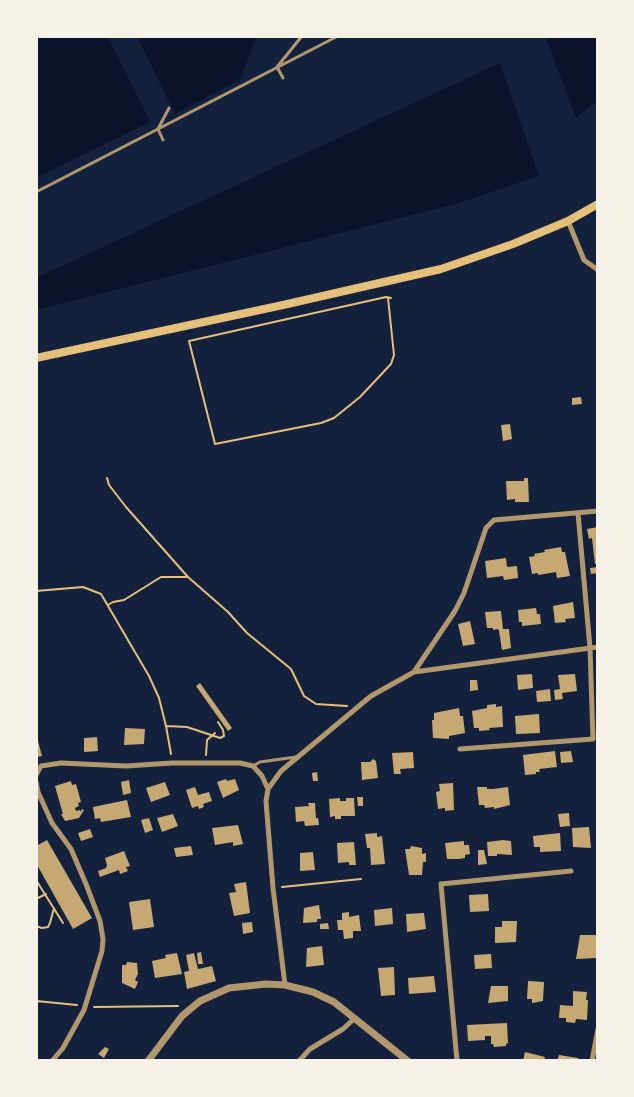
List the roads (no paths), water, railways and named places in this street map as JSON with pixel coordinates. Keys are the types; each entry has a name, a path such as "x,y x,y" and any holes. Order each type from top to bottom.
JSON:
{"main road":[{"path":"36,358 441,269 568,221 598,204"}],"street":[{"path":"568,221 584,260 598,270"},
{"path":"414,672 455,611 464,593 486,528 494,520 598,511"},
{"path":"460,749 593,740 590,648 578,513"},
{"path":"285,985 273,888 266,801 268,789 281,771 371,696 414,672 598,647"},
{"path":"36,775 41,766 61,763 126,766 240,763 253,766 262,776 268,789"},
{"path":"36,782 52,823 71,849 86,884 100,921 103,939 102,951 85,1007 63,1048 52,1061"},
{"path":"457,1061 441,884 571,871"},
{"path":"148,1061 182,1016 200,1001 229,988 266,984 285,985 313,992 334,1002 408,1061"},
{"path":"299,1061 310,1048 344,1029 355,1018"},
{"path":"592,1061 598,1029"}],"lane":[{"path":"277,67 302,36"},
{"path":"36,192 338,36"},
{"path":"277,67 283,78"},
{"path":"158,129 169,108"},
{"path":"158,129 163,140"},
{"path":"253,766 260,762 298,757"}],"water":[{"path":"45,36 107,36 150,122 36,178 36,39"},
{"path":"137,36 257,36 240,80 175,114"},
{"path":"545,36 598,36 598,100 576,118"},
{"path":"500,63 539,176 456,204 36,310 36,278"}]}
